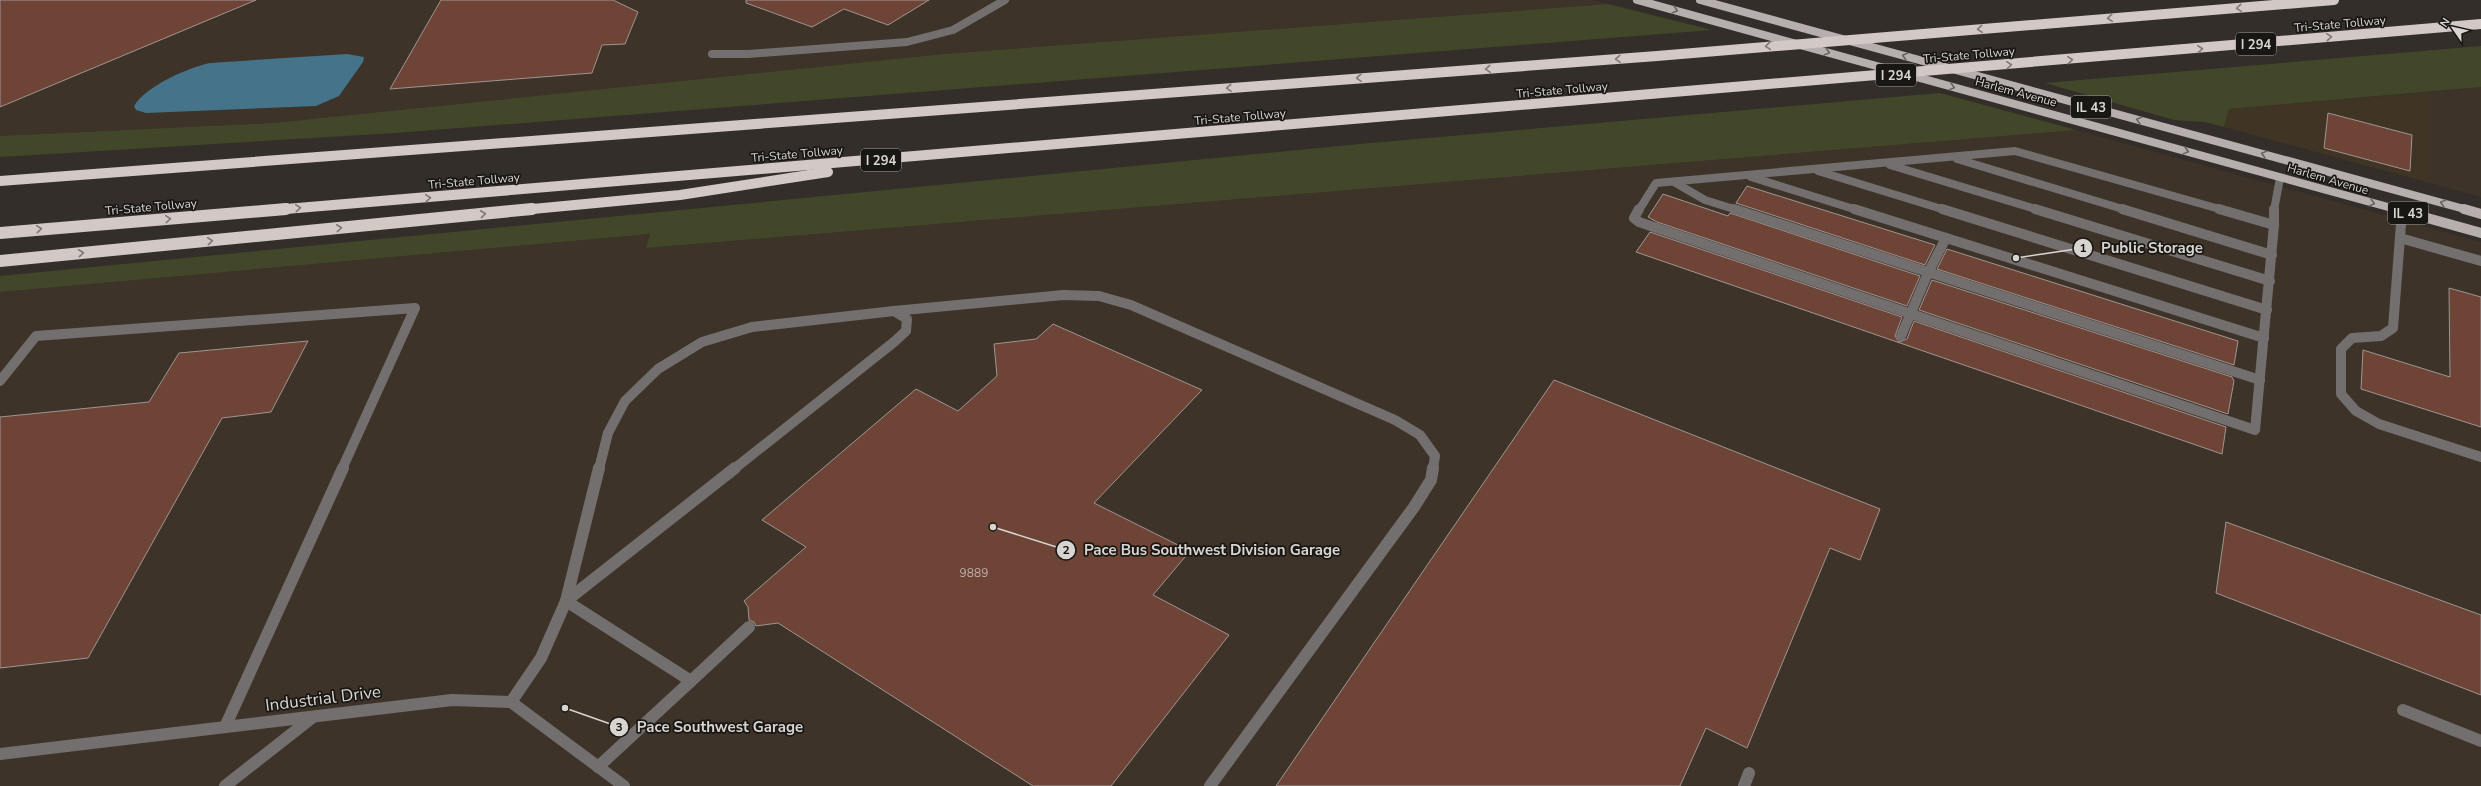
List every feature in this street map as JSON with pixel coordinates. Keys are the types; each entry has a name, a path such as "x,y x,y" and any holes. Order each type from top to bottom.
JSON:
{"highway":[{"name":"Tri-State Tollway","path":"0,182 1657,56 2334,0"},
{"name":"Tri-State Tollway","path":"0,232 934,156 2481,24"},
{"path":"0,261 680,194 934,156"}],"main road":[{"name":"Harlem Avenue","path":"1637,0 2481,233"},
{"name":"Harlem Avenue","path":"1700,0 2481,214"}],"street":[{"path":"712,54 748,54 907,42 953,30 1005,0"},
{"path":"2274,226 2015,151 1656,183 1634,218 1639,222 2255,430 2274,226 2280,178"},
{"path":"1950,157 2272,255"},
{"path":"1884,163 2270,281"},
{"path":"1813,169 2267,310"},
{"path":"1745,176 2264,338"},
{"path":"1674,182 1705,200 2260,380"},
{"path":"2402,211 2393,328 2381,336 2352,338 2341,349 2341,394 2356,411 2379,424 2481,457"},
{"path":"1901,336 1928,272 1946,238"},
{"path":"2400,238 2481,261"},
{"path":"624,786 511,702 541,658 566,602 608,433 625,401 658,369 702,342 752,327 894,311 1062,295 1099,296 1131,305 1395,420 1420,435 1435,456 1432,480 1414,507 1210,786"},
{"path":"0,381 36,336 415,308 224,727"},
{"path":"566,602 894,342 906,331 907,319 894,311"},
{"path":"566,602 692,681"},
{"path":"598,767 749,628"},
{"name":"Industrial Drive","path":"0,754 452,700 511,702"},
{"path":"2403,710 2481,741"},
{"path":"225,786 314,716"},
{"path":"1744,786 1749,773"}],"shaded area":[{"path":"0,0 1593,0 1608,4 944,54 273,123 0,136"},
{"path":"2481,87 2481,197 2430,183 2430,92"},
{"path":"2430,92 2430,183 2224,127 2229,109"},
{"path":"2076,130 2481,242 2481,786 0,786 0,292 650,234 647,248"}],"green space":[{"path":"1608,4 1712,30 395,133 0,157 0,136 273,123 944,54"},
{"path":"2481,46 2481,87 2229,109 2224,127 2205,122 2174,120 2045,83"},
{"path":"1940,93 2076,130 646,248 650,234 0,292 0,276 1371,143"}],"water":[{"path":"347,54 364,57 363,62 339,96 316,106 146,113 136,110 134,106 157,85 201,65 210,63"}],"building":[{"path":"0,0 256,0 0,107"},
{"path":"441,0 613,0 638,12 625,44 602,45 592,73 390,89"},
{"path":"746,0 929,0 888,25 844,9 812,27 746,3"},
{"path":"2328,113 2412,135 2410,171 2324,148"},
{"path":"1747,186 1935,245 1925,265 1736,203"},
{"path":"1663,194 1728,216 1730,213 1920,276 1907,306 1657,222 1648,217"},
{"path":"1650,232 1902,317 1895,336 1899,342 1907,339 1914,321 2226,427 2222,454 1636,252"},
{"path":"1947,249 2238,341 2234,365 1937,269"},
{"path":"1932,280 2232,377 2234,381 2228,414 1919,310"},
{"path":"2449,288 2481,297 2481,427 2361,389 2363,350 2450,377"},
{"path":"1053,324 1202,390 1094,503 1190,551 1153,595 1229,635 1111,786 1033,786 778,623 756,626 754,622 749,620 748,607 744,601 806,547 762,520 916,389 958,411 997,376 994,344 1036,339"},
{"path":"308,341 271,412 222,418 88,658 0,668 0,417 149,402 179,353"},
{"path":"1554,380 1880,509 1860,560 1830,548 1747,748 1706,728 1680,786 1276,786"},
{"path":"2226,522 2481,615 2481,695 2216,593"}],"place":[{"name":"Public Storage","path":"2016,258"},
{"name":"Pace Bus Southwest Division Garage","path":"993,527"},
{"name":"Pace Southwest Garage","path":"565,708"}]}
